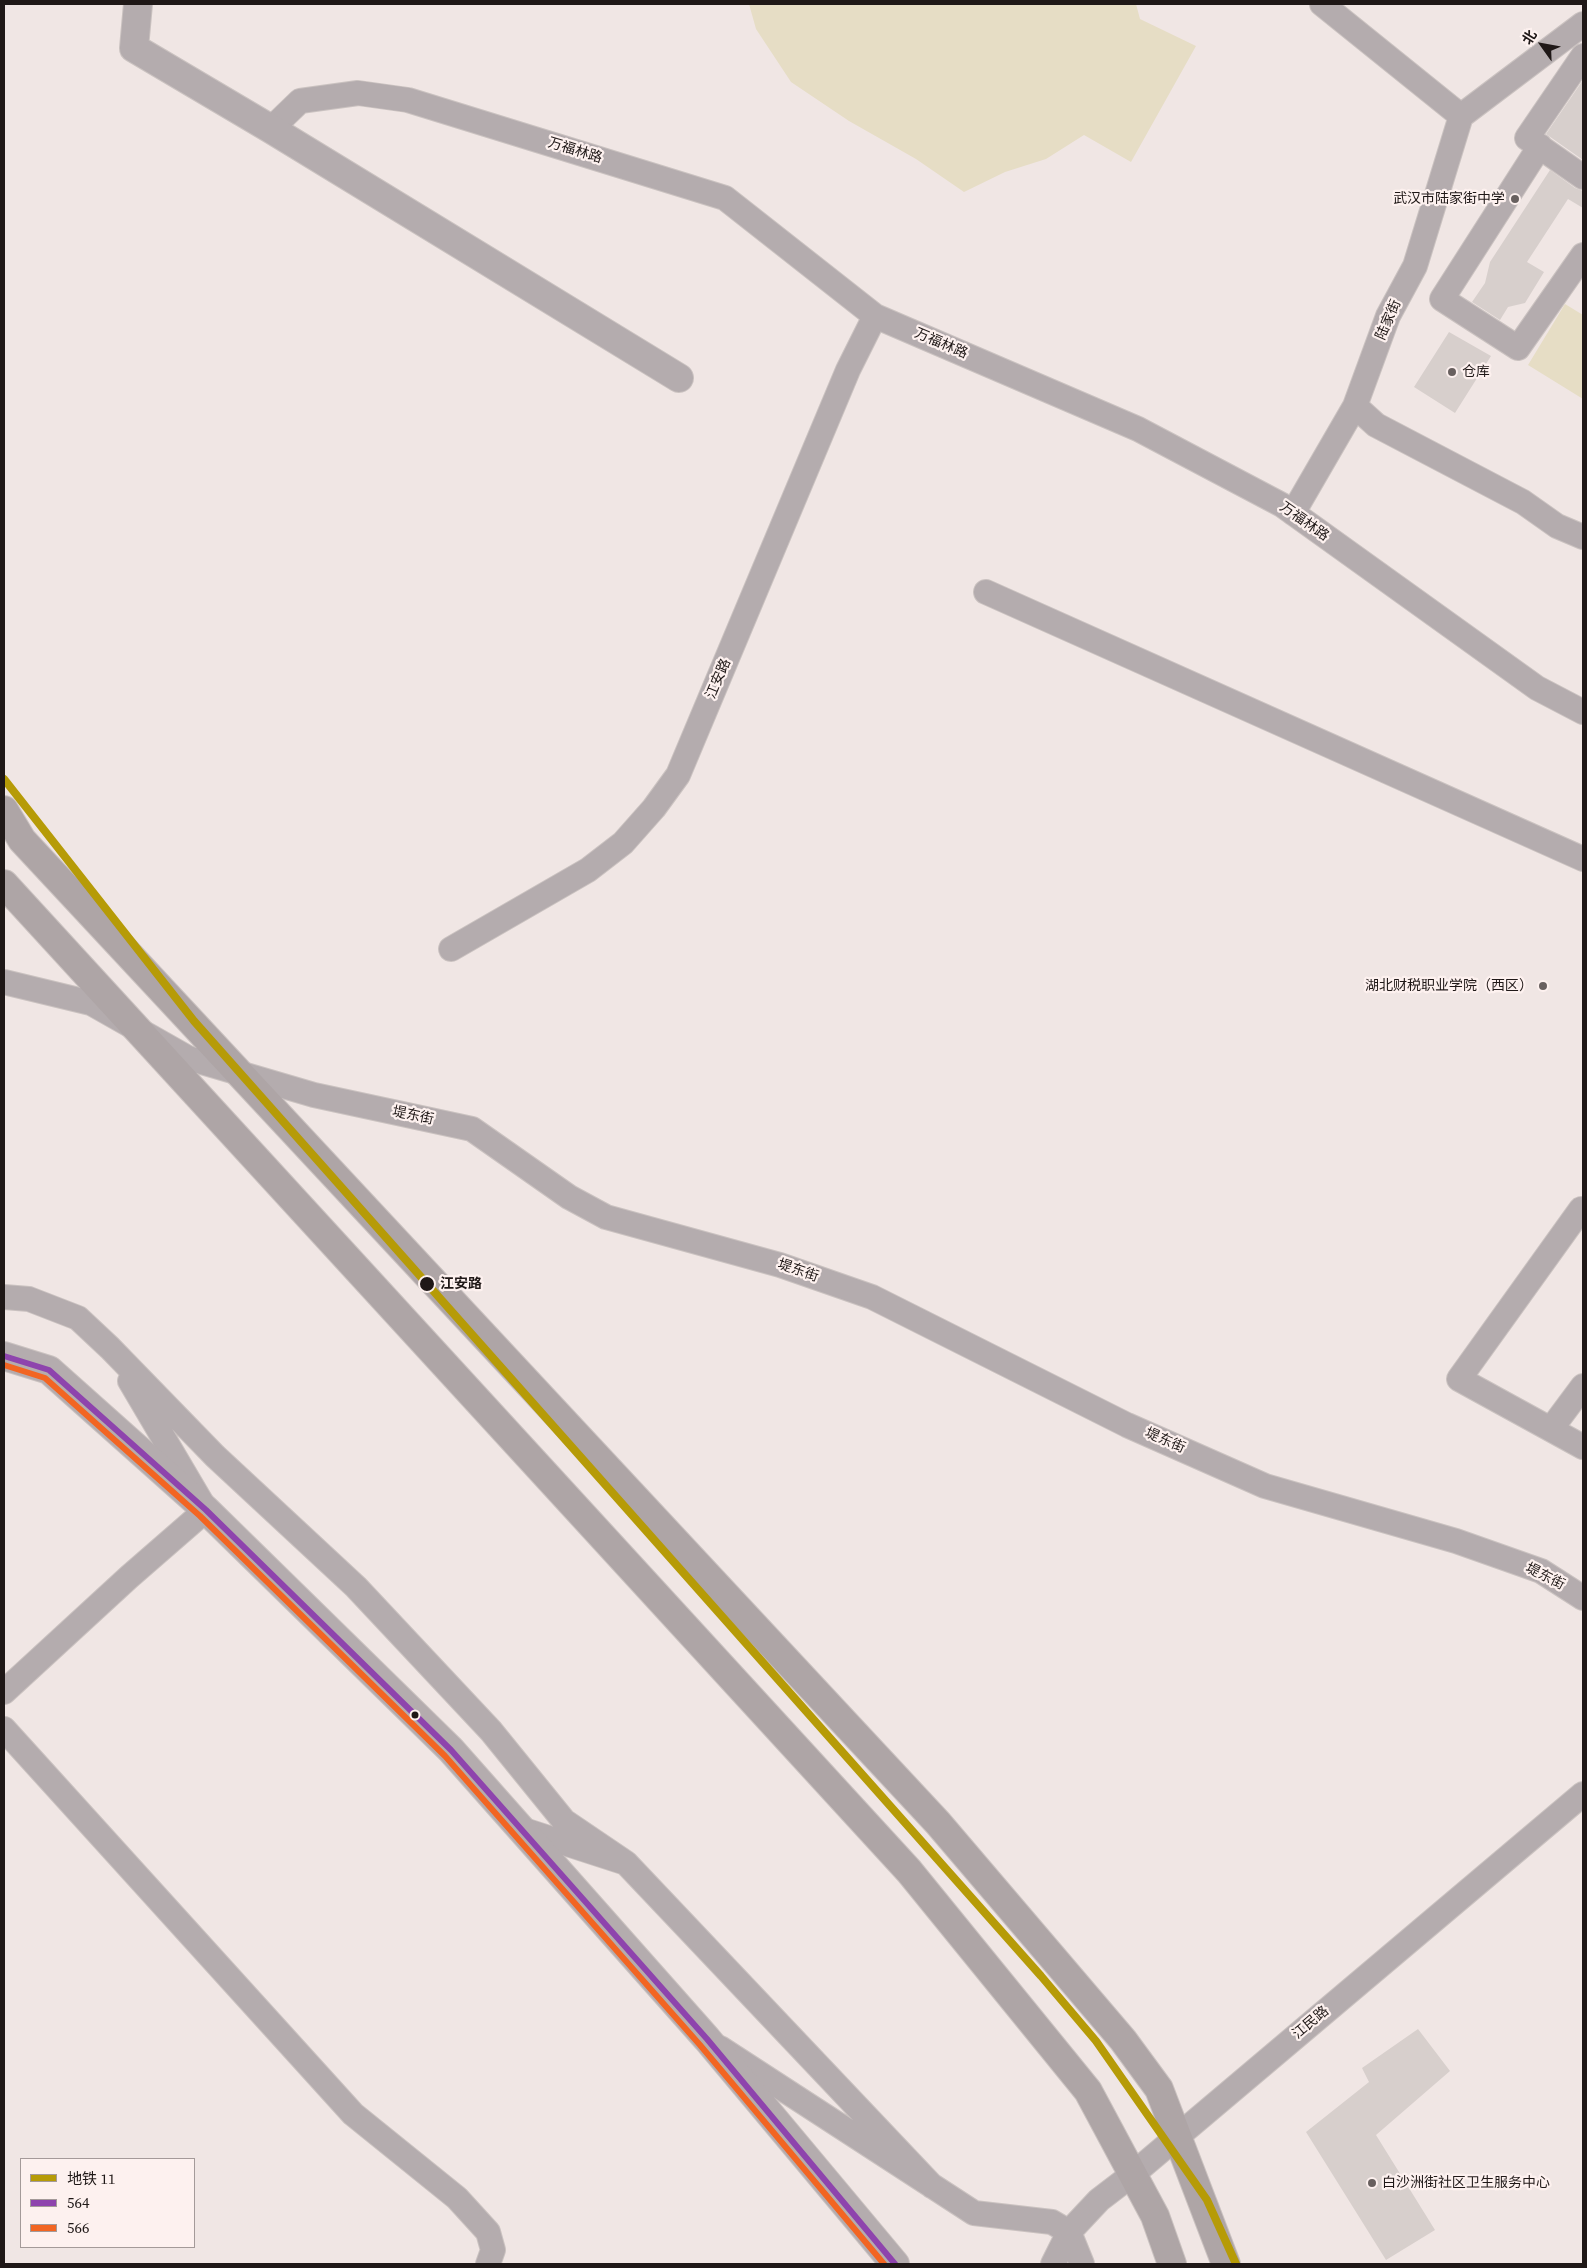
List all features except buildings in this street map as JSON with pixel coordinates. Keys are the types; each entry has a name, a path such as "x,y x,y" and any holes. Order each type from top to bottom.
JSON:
{"main road":[{"path":"4,810 22,840 938,1823 1123,2040 1159,2090 1226,2264"},
{"path":"4,884 909,1872 1088,2091 1155,2216 1172,2264"}],"street":[{"path":"138,4 134,48 271,129 679,378"},
{"path":"1322,4 1461,116 1583,24"},
{"path":"1583,56 1526,138 1583,177"},
{"name":"万福林路","path":"271,129 300,101 358,93 408,100 725,198 875,316 1138,429 1293,513 1538,688 1583,712"},
{"name":"陆家街","path":"1293,513 1354,406 1388,316 1415,266 1461,116"},
{"path":"1540,146 1442,299 1518,348 1583,255"},
{"name":"江安路","path":"451,949 588,870 622,843 654,808 678,775 848,370 875,316"},
{"path":"1354,406 1376,425 1523,502 1557,526 1583,538"},
{"path":"986,592 1574,854"},
{"name":"堤东街","path":"4,982 91,1003 188,1058 314,1095 472,1129 569,1198 606,1217 780,1265 872,1297 1127,1424 1265,1486 1456,1541 1541,1571 1583,1598"},
{"path":"1583,1210 1581,1209 1460,1379 1583,1447"},
{"path":"4,1297 28,1299 78,1318 110,1348 215,1456 356,1588 491,1731 564,1821 626,1863 932,2186"},
{"path":"110,1348 206,1510"},
{"path":"4,1356 49,1370 206,1510 451,1750 707,2039 895,2264"},
{"path":"1552,1429 1583,1386"},
{"path":"4,1692 128,1577 206,1510"},
{"path":"4,1730 354,2114 457,2198 488,2232 493,2250 488,2264"},
{"name":"江民路","path":"1052,2264 1069,2232 1098,2200 1133,2174 1583,1794"},
{"path":"521,1829 626,1863"},
{"path":"707,2039 974,2214 1037,2219 1052,2222 1069,2232 1082,2264"}],"shaded area":[{"path":"749,4 1136,4 1140,19 1196,46 1131,162 1084,135 1046,159 1005,172 964,192 916,159 849,121 791,82 756,29"},
{"path":"1565,304 1583,315 1583,399 1528,365"}],"metro line":[{"name":"11","path":"4,779 194,1021 1041,1976 1096,2041 1207,2200 1236,2264"}],"transit line":[{"name":"564","path":"4,1356 49,1370 206,1510 451,1750 707,2039 895,2264"},
{"name":"566","path":"4,1365 45,1378 200,1516 445,1756 700,2045 884,2264"}],"place":[{"name":"武汉市陆家街中学","path":"1515,199"},
{"name":"仓库","path":"1452,372"},
{"name":"湖北财税职业学院（西区）","path":"1543,986"},
{"name":"江安路","path":"427,1284"},
{"name":"白沙洲街社区卫生服务中心","path":"1372,2183"}]}
